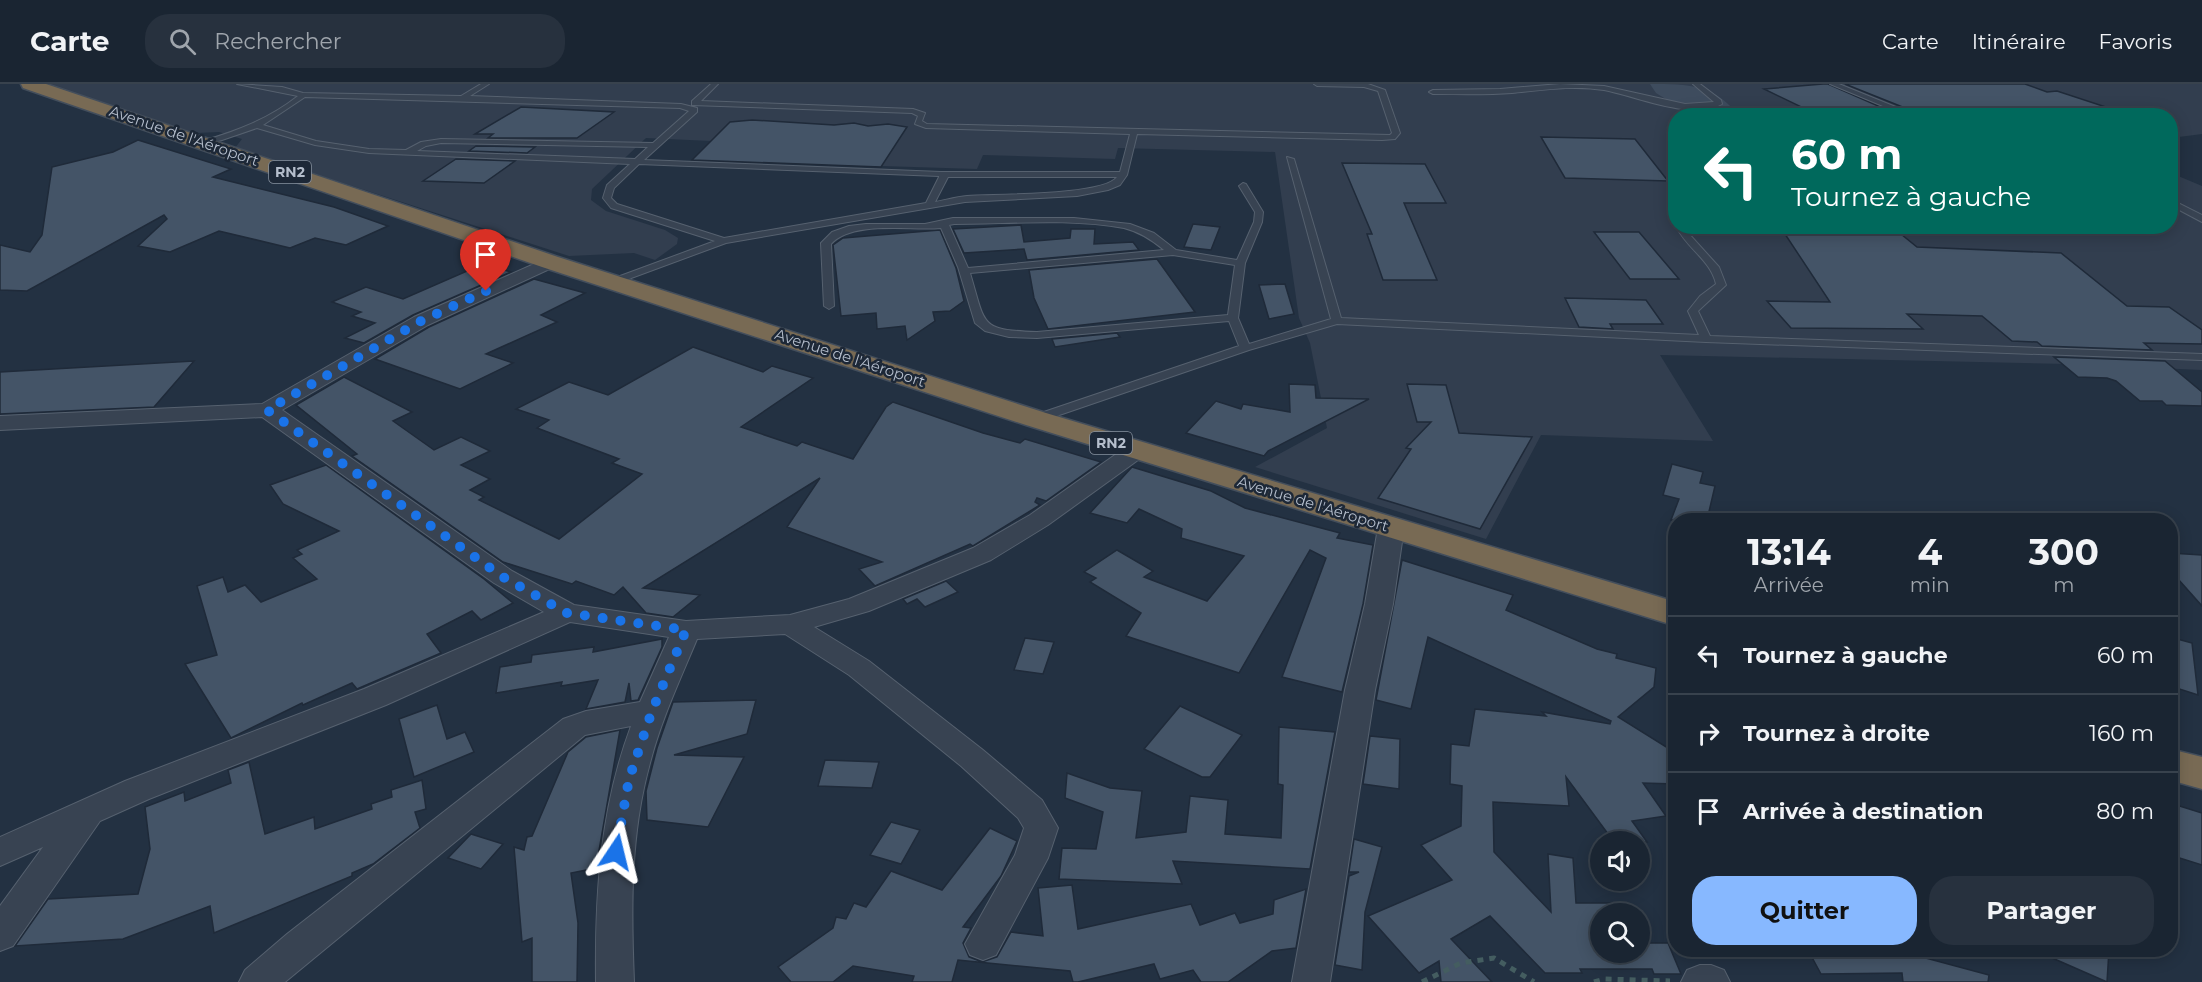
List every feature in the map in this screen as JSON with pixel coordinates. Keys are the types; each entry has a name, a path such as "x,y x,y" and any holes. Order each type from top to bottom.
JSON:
{"highway":[{"name":"Avenue de l'Aéroport","path":"29,84 550,262 615,281 1036,419 1668,612"},
{"path":"2178,766 2202,773"}],"street":[{"path":"0,423 267,410 421,321 550,262"},
{"path":"267,410 503,577 567,613 686,630 790,624 859,605 982,555 1039,520 1137,450"},
{"path":"1311,982 1360,690 1391,528"},
{"path":"0,852 88,812 375,697 567,613"},
{"path":"790,624 859,668 972,758 1030,808 1041,828 1032,858 982,944"},
{"path":"615,982 613,898 616,852 629,779 652,711 686,630"},
{"path":"258,982 300,945 574,727 586,722 652,711"},
{"path":"0,935 88,812"},
{"path":"1700,982 1711,982"}],"lane":[{"path":"240,84 280,87 303,95 681,106 694,110 610,187 607,198 614,206 724,241"},
{"path":"462,98 486,84"},
{"path":"715,84 695,103 913,111 922,115 918,122 926,126 1382,138 1396,133 1381,90 1364,85 1317,84"},
{"path":"1432,92 1508,91 1577,85 1598,87 1669,103 1709,106 1718,104 1696,84"},
{"path":"1833,84 1894,108"},
{"path":"205,143 259,126 285,110 303,95"},
{"path":"259,126 323,145 369,151 941,174 1123,175"},
{"path":"615,281 724,241 996,196 1077,193 1105,188 1117,183 1123,175 1134,132"},
{"path":"406,153 424,144 441,141 654,146"},
{"path":"1290,159 1337,321"},
{"path":"929,206 944,176 941,174"},
{"path":"1243,186 1259,212 1258,222 1240,263 1233,318 1245,348"},
{"path":"2178,206 2202,219"},
{"path":"829,306 826,243 830,237 840,231 895,225 945,225 953,221 1074,221 1127,226 1151,236 1173,252"},
{"path":"945,225 964,271 979,321 989,329 1009,334 1037,335 1233,318"},
{"path":"1684,234 1686,239 1720,275 1721,285 1704,298 1693,311 1706,339"},
{"path":"964,271 1173,252 1240,263"},
{"path":"1036,419 1245,348 1337,321 1706,339 2202,357"}],"path":[{"path":"1422,982 1461,963 1494,958 1534,982"},
{"path":"1594,982 1605,979 1700,982"}],"shaded area":[{"path":"44,84 2202,84 2202,134 2178,137 2178,108 1668,108 1668,234 2178,234 2178,176 2202,186 2202,370 2067,364 1660,355 1713,441 1541,435 1486,539 1255,467 1327,428 1310,343 1299,318 1275,152 1118,148 1115,159 983,155 977,169 692,160 711,141 646,138 592,189 591,200 606,211 665,230 678,238 677,244 655,260 634,253 569,256 235,148 242,139 219,132 196,133"}],"building":[{"path":"1828,84 1883,108 1803,108 1764,89"},
{"path":"1845,84 2025,84 2047,92 2057,91 2109,108 1905,108"},
{"path":"521,107 614,112 577,138 488,138 493,134 475,134"},
{"path":"752,120 834,125 854,123 868,126 888,124 907,127 881,167 692,160 730,122"},
{"path":"1541,137 1635,139 1668,181 1565,178"},
{"path":"138,140 231,169 213,177 334,207 388,226 346,245 315,238 290,248 219,231 170,252 138,246 167,219 164,215 27,291 0,290 0,245 30,252 42,235 52,167 113,152"},
{"path":"476,146 535,147 527,153 469,151"},
{"path":"456,159 515,161 484,183 423,181"},
{"path":"1342,163 1425,164 1446,203 1404,203 1437,280 1383,280 1367,234 1372,234"},
{"path":"1193,224 1220,227 1211,250 1184,247"},
{"path":"1021,225 1024,242 1070,238 1071,229 1095,229 1094,244 1133,242 1139,250 1027,260 1024,249 964,253 953,229"},
{"path":"940,230 956,268 964,301 950,311 933,312 935,321 907,340 905,326 877,329 876,313 841,316 833,245 843,238"},
{"path":"1594,232 1639,232 1679,279 1630,279"},
{"path":"1785,234 1901,234 1917,247 2061,253 2127,306 2169,307 2202,330 2202,344 2144,343 2152,350 2042,346 2037,342 2012,341 1982,316 1907,314 1923,329 1791,328 1767,301 1830,302"},
{"path":"1157,259 1195,312 1048,329 1034,298 1029,270"},
{"path":"483,264 511,272 413,315 364,343 345,338 375,323 352,316 361,312 332,302 366,287 403,299"},
{"path":"534,279 585,293 541,315 557,322 486,354 513,363 460,389 375,359 429,327"},
{"path":"1285,284 1294,314 1269,319 1259,285"},
{"path":"1565,298 1646,300 1663,324 1610,324 1613,329 1579,327"},
{"path":"1117,333 1120,337 1055,347 1052,339"},
{"path":"693,347 763,372 772,366 813,378 741,427 797,446 802,442 853,459 886,407 893,402 983,433 1020,443 1025,439 1101,462 1046,501 1037,498 1035,502 1040,505 973,546 970,544 875,586 859,569 882,562 787,527 820,478 643,588 700,595 673,617 646,613 623,587 614,595 576,581 572,584 503,562 352,456 357,454 296,405 344,377 412,412 393,421 434,450 461,437 490,451 461,465 490,479 470,490 484,497 479,500 559,539 642,474 612,463 619,459 537,428 549,420 516,409 569,382 608,395"},
{"path":"2054,357 2165,361 2202,392 2202,406 2166,405 2162,401 2140,401 2116,381 2107,378 2078,377"},
{"path":"194,361 154,407 0,414 0,372"},
{"path":"1289,384 1315,385 1316,398 1369,399 1268,451 1264,456 1186,433 1216,401 1241,409 1243,404 1290,412"},
{"path":"1407,384 1446,385 1459,433 1532,437 1480,529 1378,498 1411,449 1406,448 1431,422 1417,422"},
{"path":"1672,464 1703,472 1700,483 1715,486 1709,513 1674,513 1679,499 1663,495"},
{"path":"326,465 484,579 513,603 481,620 472,611 427,634 441,653 357,689 352,683 303,705 302,703 231,738 185,664 217,655 197,586 223,577 228,592 245,585 261,602 317,579 293,558 302,554 297,550 339,531 283,504 270,485"},
{"path":"1132,467 1211,491 1245,508 1340,533 1337,538 1373,545 1363,604 1342,692 1282,677 1326,558 1310,550 1239,673 1126,636 1141,613 1090,582 1096,578 1084,572 1117,550 1153,571 1144,577 1207,601 1244,556 1181,538 1182,529 1139,509 1127,523 1090,513"},
{"path":"2178,554 2202,555 2202,606 2178,579"},
{"path":"1402,560 1513,595 1506,610 1597,649 1617,654 1616,658 1656,668 1654,687 1618,717 1668,748 1668,784 1643,783 1666,816 1632,821 1639,831 1606,831 1566,777 1569,806 1493,802 1494,852 1551,912 1548,854 1573,858 1576,903 1590,903 1590,963 1650,963 1650,943 1668,943 1668,957 1674,957 1681,974 1654,974 1652,969 1580,969 1582,973 1545,973 1490,916 1451,939 1492,982 1441,982 1439,961 1419,973 1368,916 1452,880 1421,845 1461,826 1462,786 1450,784 1451,744 1469,746 1475,709 1546,716 1542,712 1610,724 1611,721 1428,637 1411,709 1376,700"},
{"path":"946,581 958,592 925,607 917,599 907,604 903,599"},
{"path":"1025,638 1054,642 1043,674 1014,670"},
{"path":"662,639 662,647 638,700 631,701 629,683 625,702 586,709 598,680 561,686 562,682 496,693 500,667 531,662 532,655 594,647 593,652"},
{"path":"2178,639 2192,643 2198,695 2178,689"},
{"path":"756,700 747,734 674,755 744,757 708,827 647,820 646,791 657,748 673,702"},
{"path":"437,705 447,739 465,732 474,752 414,777 399,719"},
{"path":"1180,706 1242,735 1210,777 1202,777 1144,749"},
{"path":"1279,727 1335,732 1310,869 1173,861 1182,884 1059,879 1062,848 1096,849 1103,812 1065,798 1067,773 1110,788 1142,791 1136,838 1186,832 1190,796 1228,800 1225,834 1281,838 1283,785 1278,784"},
{"path":"620,730 596,868 571,873 578,923 577,982 532,982 532,938 522,942 514,847 524,850 527,837 532,836 568,752 586,737"},
{"path":"1370,736 1400,739 1399,789 1363,784"},
{"path":"825,760 879,762 872,788 818,786"},
{"path":"249,762 265,834 314,817 315,829 372,809 371,804 392,797 391,790 422,780 426,809 415,812 420,828 373,864 352,873 352,876 214,933 210,906 123,939 15,946 48,899 138,894 150,849 145,807 184,792 185,801 231,783 228,770"},
{"path":"2178,806 2202,813 2202,865 2178,858"},
{"path":"891,822 920,830 901,864 870,855"},
{"path":"990,828 1017,841 1001,876 963,927 971,928 963,943 969,957 982,962 997,957 1011,932 1043,936 1038,888 1072,885 1078,929 1191,904 1200,925 1235,913 1240,923 1273,914 1274,900 1306,889 1296,948 1272,951 1228,982 1201,982 1193,970 1160,979 1154,964 1078,982 1073,982 1070,971 958,960 952,982 912,982 914,976 853,966 833,982 791,982 778,967 833,928 836,917 846,919 854,903 866,907 891,871 942,890"},
{"path":"471,834 503,844 481,869 448,858"},
{"path":"1354,839 1382,847 1365,912 1362,970 1335,965 1349,876 1359,872 1349,872"},
{"path":"1812,957 1922,957 1989,975 1988,982 1903,982 1902,973 1821,974"},
{"path":"2050,957 2109,957 2107,982"}],"taxiway":[{"path":"1670,84 1710,108"}],"route":[{"path":"486,291 421,321 267,410 503,577 567,613 686,630 652,711 629,779 616,852"}]}
